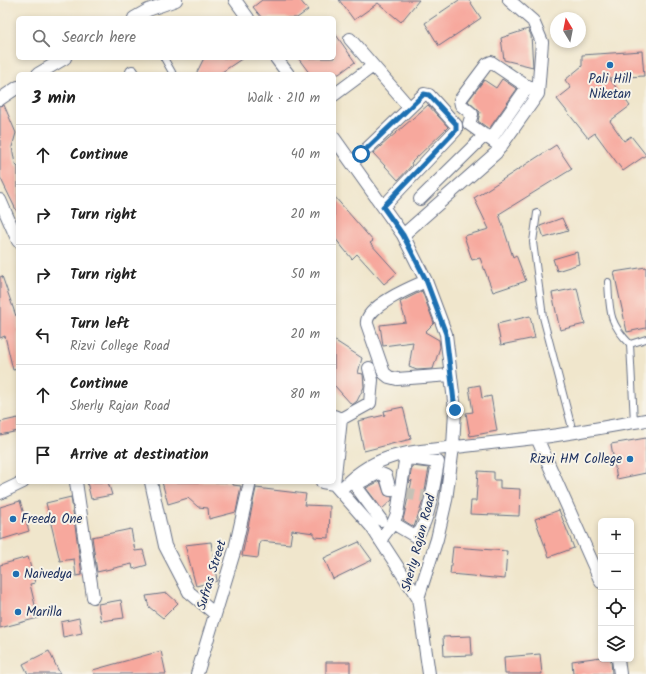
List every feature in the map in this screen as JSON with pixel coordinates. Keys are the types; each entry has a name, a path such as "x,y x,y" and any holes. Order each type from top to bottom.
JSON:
{"street":[{"path":"141,12 176,0"},
{"path":"235,0 247,16"},
{"path":"403,235 501,147 538,94 542,42 533,21 509,0"},
{"path":"350,39 409,107"},
{"path":"41,72 62,60"},
{"path":"278,60 286,72"},
{"path":"501,147 469,124 472,114 461,105 459,101 487,64 493,63 538,94"},
{"path":"336,94 373,66"},
{"path":"420,199 488,137 528,86"},
{"path":"0,99 16,87"},
{"path":"352,163 422,94 427,94 456,124 456,130 383,207"},
{"name":"Sherly Rajan Road","path":"336,141 403,235 426,280 446,334 455,410 453,447 446,500 438,539 418,598 429,674"},
{"path":"0,200 16,236"},
{"path":"426,280 379,305 368,315 366,320 367,324 384,373 389,377 397,379 450,374"},
{"path":"369,368 372,380 370,403 337,417 342,482 380,519 380,540 418,598"},
{"path":"342,482 370,465 401,454 432,448 537,438 640,421"},
{"path":"537,438 598,575"},
{"path":"380,540 393,523 397,514 398,492 405,461 407,459 451,463"},
{"path":"393,523 410,535 415,536 419,533 425,520 438,462"},
{"path":"336,482 342,482 379,473 386,476 398,492"},
{"path":"0,493 19,484"},
{"path":"76,484 93,597"},
{"path":"152,484 166,546 189,592 215,614"},
{"name":"Sufras Street","path":"197,674 235,549 250,484"},
{"path":"429,498 446,500"},
{"path":"419,533 438,539"},
{"path":"618,662 620,674"}],"lane":[{"path":"165,60 173,72"},
{"path":"537,213 533,242 543,317 573,432"},
{"path":"608,282 610,316 618,332 630,344 640,421"},
{"path":"630,344 646,339"}],"building":[{"path":"262,0 300,0 308,10 300,16 260,16 253,7"},
{"path":"339,0 419,0 401,22 378,3 354,20"},
{"path":"459,0 469,0 481,18 439,46 425,23"},
{"path":"528,29 531,35 533,67 504,60 501,38"},
{"path":"336,35 355,62 339,74 336,74 336,72 308,72 300,60 336,60"},
{"path":"642,51 644,76 609,78 630,106 610,121 624,141 631,136 646,155 623,171 595,133 588,138 557,99 571,88 565,80 582,66 582,55"},
{"path":"203,60 240,60 222,72 197,72"},
{"path":"502,79 517,89 489,129 478,121 480,112 468,101 484,80 496,88"},
{"path":"4,105 16,133 12,147 16,165 16,210 0,177 0,106"},
{"path":"428,105 448,127 411,163 412,165 398,180 373,153"},
{"path":"556,145 572,169 499,214 513,257 516,255 526,281 493,292 480,258 472,260 464,236 489,229 474,198"},
{"path":"336,198 373,241 370,243 397,273 384,284 357,254 352,259 336,239"},
{"path":"562,218 568,231 544,238 540,226"},
{"path":"577,252 579,264 557,271 553,259"},
{"path":"646,267 646,328 627,332 614,272"},
{"path":"2,276 16,316 16,369 13,370 5,336 0,338 0,277"},
{"path":"577,288 585,324 560,330 552,293"},
{"path":"422,291 434,323 425,332 439,340 440,347 433,369 417,370 409,367 413,342 383,346 380,325 406,322 400,302"},
{"path":"530,316 535,338 501,345 497,324"},
{"path":"336,341 362,358 358,373 363,374 364,387 357,401 352,405 336,387"},
{"path":"480,385 482,398 491,396 497,431 470,436 466,413 473,412 469,387"},
{"path":"403,407 411,439 364,451 358,421 385,415 384,411"},
{"path":"16,418 16,431 0,435 0,422"},
{"name":"Rizvi HM College","path":"646,438 646,473 617,479 611,444"},
{"path":"412,466 429,468 423,501 414,527 403,520 412,480 409,483"},
{"path":"478,471 494,472 494,480 500,480 500,488 520,489 519,516 470,514 471,501 476,501"},
{"path":"380,481 385,495 392,497 392,500 382,509 366,488"},
{"path":"87,484 109,484 112,495 91,499"},
{"path":"163,484 233,484 241,486 236,512 209,519 208,508 198,507 188,498 168,504"},
{"path":"256,488 306,494 304,505 330,506 329,538 314,537 314,533 292,530 290,544 260,541 258,558 242,556"},
{"path":"71,497 82,575 76,576 74,559 60,561 46,503"},
{"name":"Freeda One","path":"20,501 29,531 0,540 0,507"},
{"path":"559,510 574,548 549,557 535,519"},
{"path":"131,529 135,551 143,550 147,565 133,569 132,564 97,572 92,537"},
{"path":"211,542 217,581 196,586 185,545"},
{"path":"359,542 372,560 333,579 324,558"},
{"path":"453,547 507,551 505,579 450,574"},
{"path":"28,557 35,583 30,584 38,618 0,628 0,565"},
{"path":"167,593 178,603 163,618 149,607 146,596"},
{"path":"121,600 124,618 101,621 98,604"},
{"path":"79,618 82,633 63,637 61,622"},
{"path":"471,636 472,655 444,656 443,637"},
{"path":"49,651 60,674 28,674 23,664"},
{"path":"161,651 166,674 94,674 93,670"},
{"path":"540,654 542,674 505,674 504,657"},
{"path":"598,657 598,662 611,662 612,674 573,674 572,661"},
{"path":"326,662 350,662 350,674 326,674"}],"tunnel":[{"path":"403,493 428,497"}],"place":[{"name":"Pali Hill Niketan","path":"610,65"},
{"name":"Rizvi HM College","path":"630,459"},
{"name":"Freeda One","path":"13,519"},
{"name":"Naivedya","path":"16,574"},
{"name":"Marilla","path":"18,612"}],"route":[{"path":"361,154 422,94 429,95 456,124 456,130 383,207 403,235 426,280 446,334 455,410"}]}
